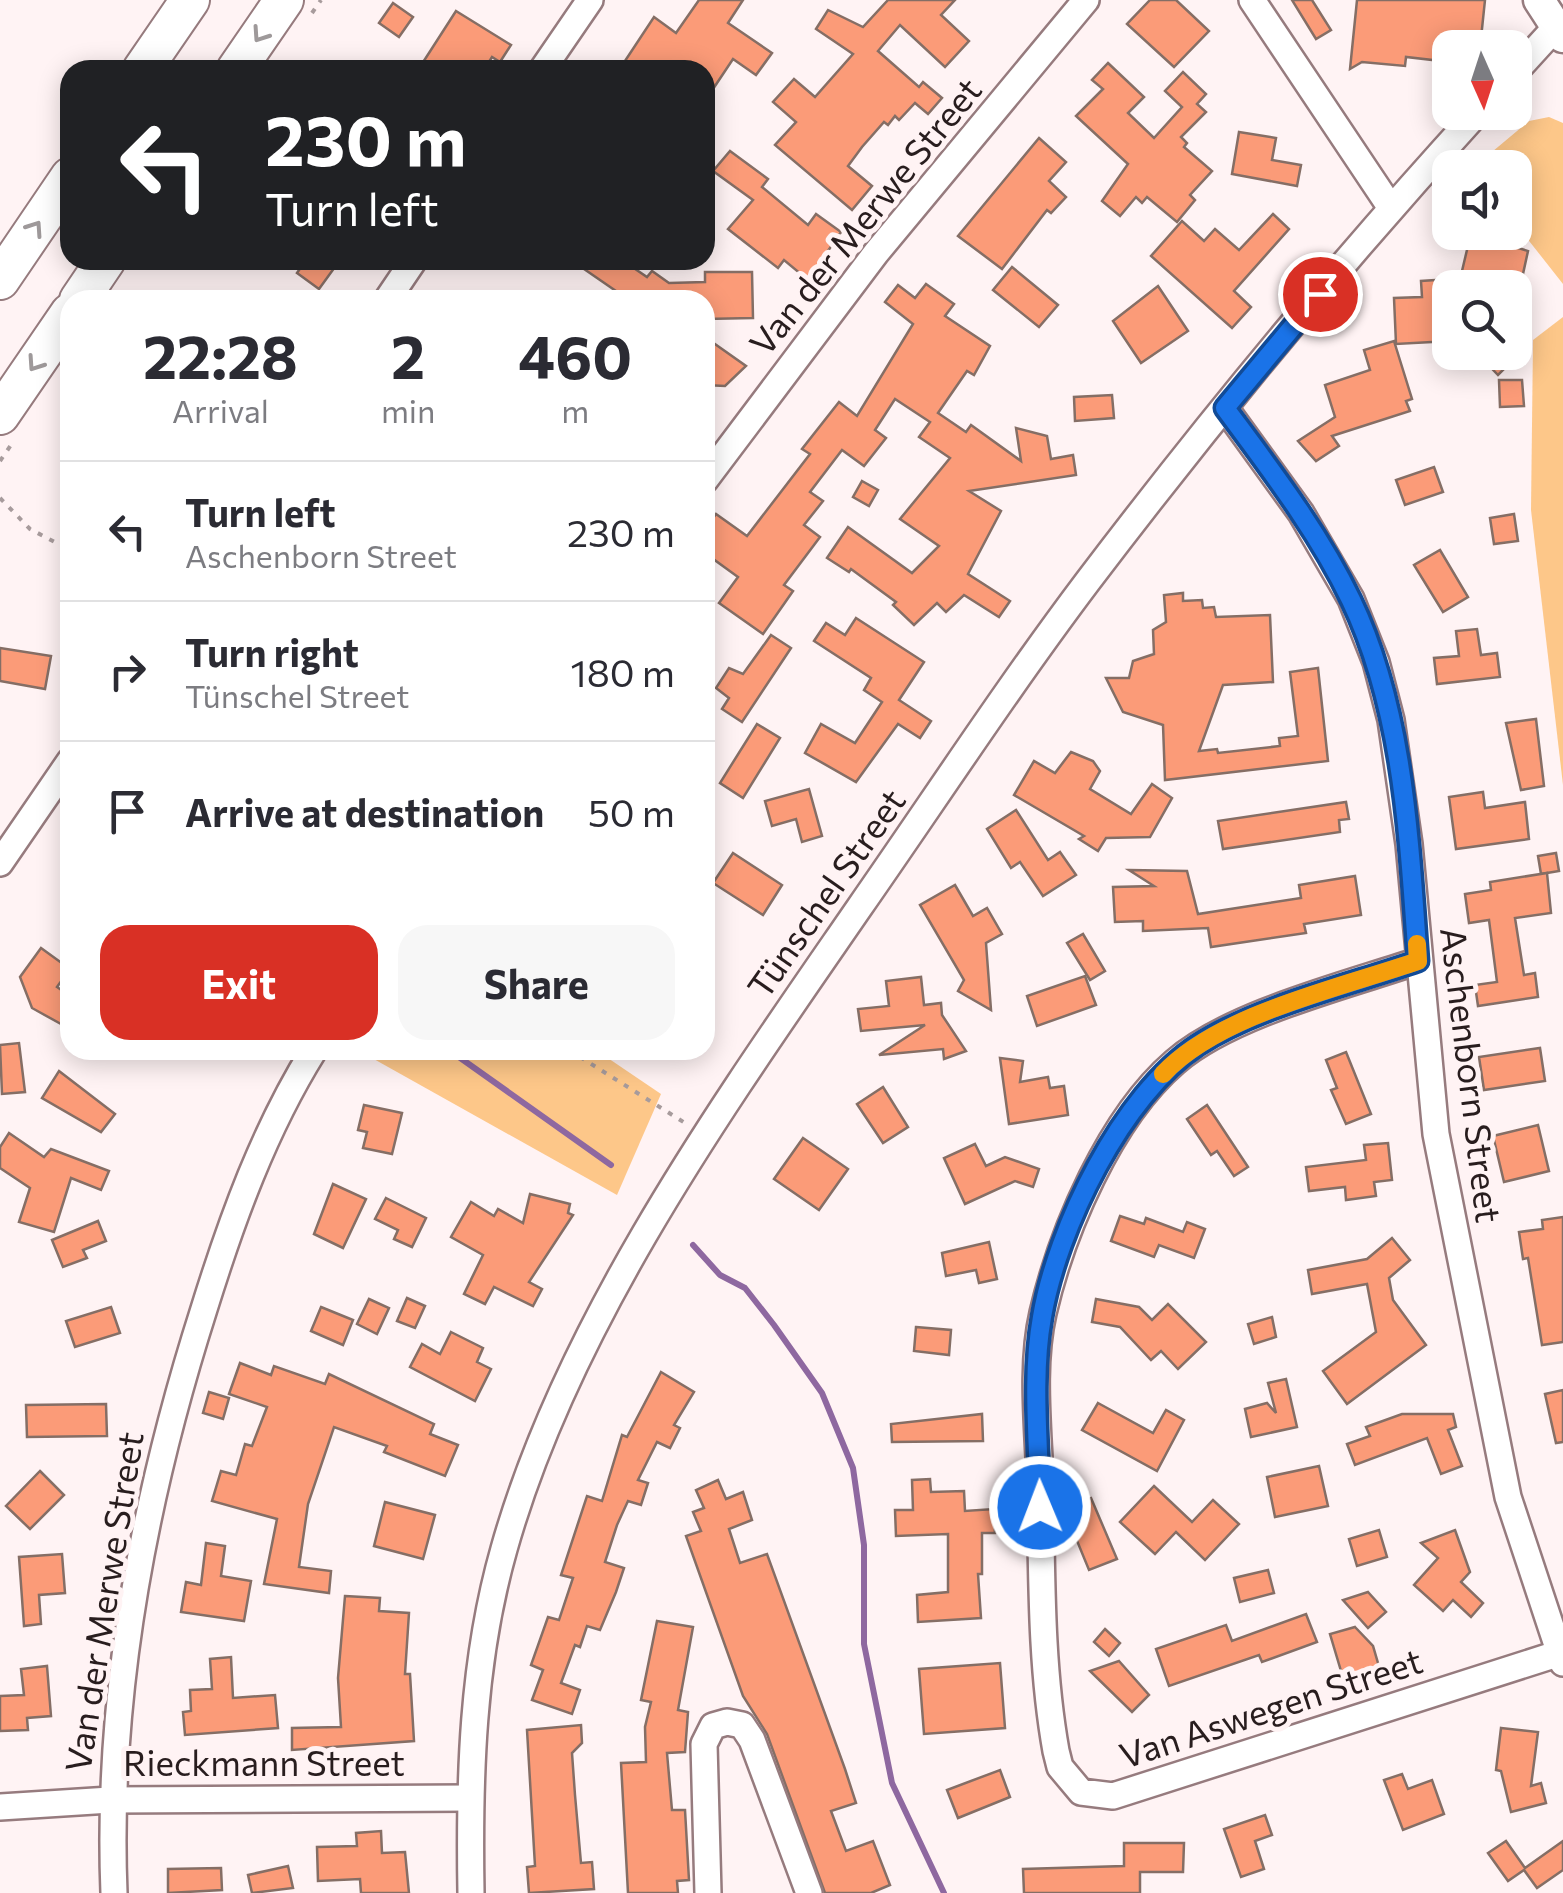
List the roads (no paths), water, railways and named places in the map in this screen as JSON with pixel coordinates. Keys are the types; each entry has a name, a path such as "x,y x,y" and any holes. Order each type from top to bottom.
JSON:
{"main road":[{"path":"149,60 190,0"},
{"path":"243,60 284,0"},
{"path":"0,280 60,192"},
{"path":"0,416 60,328"}],"street":[{"path":"549,60 590,0"},
{"name":"Van der Merwe Street","path":"715,467 876,254 1086,0"},
{"path":"1252,0 1390,208"},
{"path":"1532,57 1560,32 1539,0"},
{"name":"Tünschel Street","path":"471,1893 469,1798 490,1610 504,1548 530,1473 594,1331 706,1135 1086,584 1390,208 1462,130"},
{"name":"Aschenborn Street","path":"1225,408 1301,513 1351,600 1376,662 1392,720 1409,844 1436,1134 1508,1497 1560,1659"},
{"path":"0,863 60,776"},
{"name":"Van Aswegen Street","path":"1418,961 1252,1020 1201,1043 1174,1062 1140,1100 1101,1164 1066,1234 1042,1317 1039,1376 1042,1586 1056,1750 1060,1767 1081,1792 1113,1796 1560,1659"},
{"name":"Van der Merwe Street","path":"114,1893 110,1800 144,1531 170,1415 230,1226 308,1060"},
{"path":"708,1893 704,1744 713,1726 728,1722 742,1725 752,1740 810,1893"},
{"name":"Rieckmann Street","path":"0,1808 110,1800 469,1798"}],"waterway":[{"path":"463,1060 611,1165"},
{"path":"693,1245 720,1275 745,1288 774,1325 822,1393 853,1468 864,1545 864,1644 892,1783 944,1893"}]}
